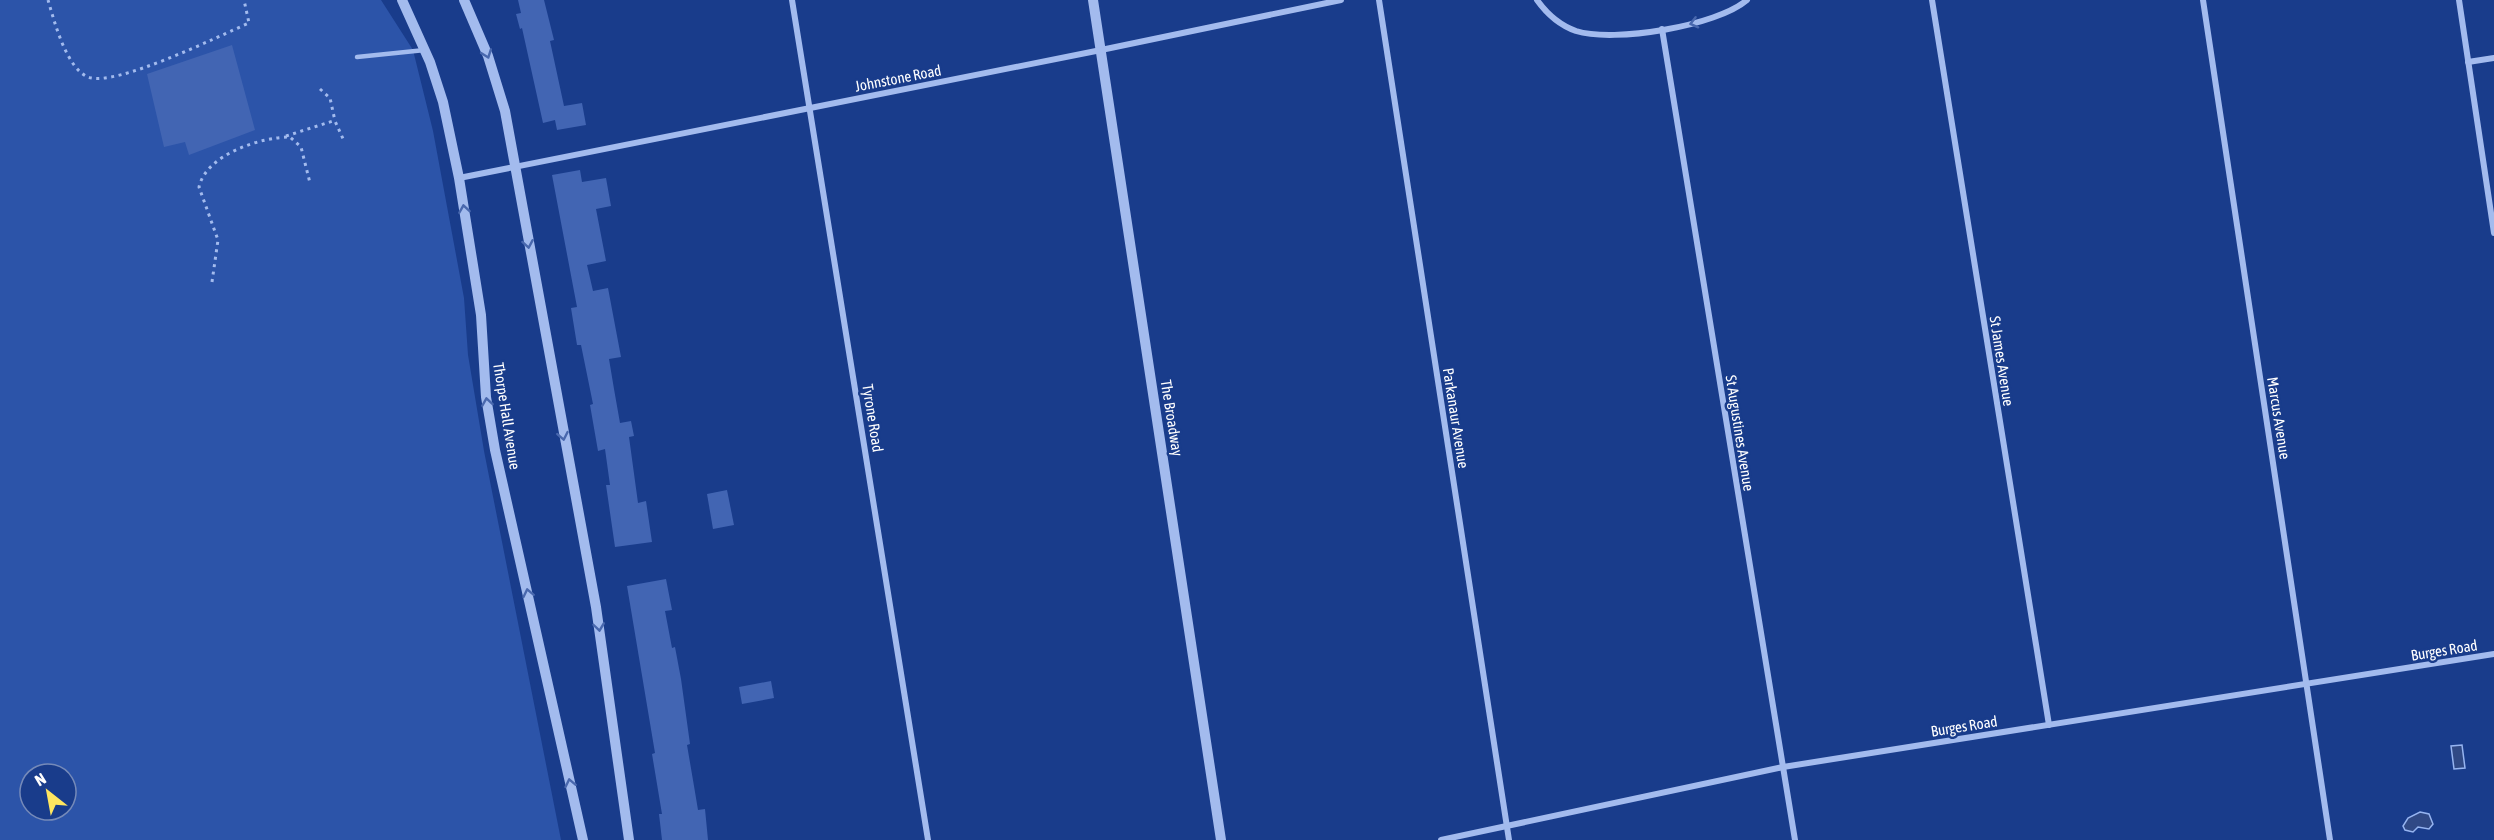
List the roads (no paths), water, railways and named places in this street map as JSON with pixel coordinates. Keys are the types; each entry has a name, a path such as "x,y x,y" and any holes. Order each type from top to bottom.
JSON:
{"street":[{"name":"Thorpe Hall Avenue","path":"402,0 425,50 444,102 481,315 486,397 495,450 583,840"},
{"path":"464,0 488,56 505,111 596,607 629,840"},
{"name":"Tyrone Road","path":"792,0 928,840"},
{"name":"The Broadway","path":"1093,0 1221,840"},
{"name":"Johnstone Road","path":"459,178 514,165 811,108 1341,0"},
{"name":"Parkanaur Avenue","path":"1379,0 1509,840"},
{"path":"1537,0 1545,12 1559,23 1575,31 1609,34 1662,29 1711,19 1730,12 1747,0"},
{"name":"St James Avenue","path":"1932,0 2049,725"},
{"name":"Marcus Avenue","path":"2203,0 2330,840"},
{"path":"2458,0 2494,233"},
{"name":"St Augustines Avenue","path":"1662,29 1795,840"},
{"path":"2468,62 2494,58"},
{"name":"Burges Road","path":"1441,840 1783,767 2494,654"}],"lane":[{"path":"357,57 425,50"}]}
